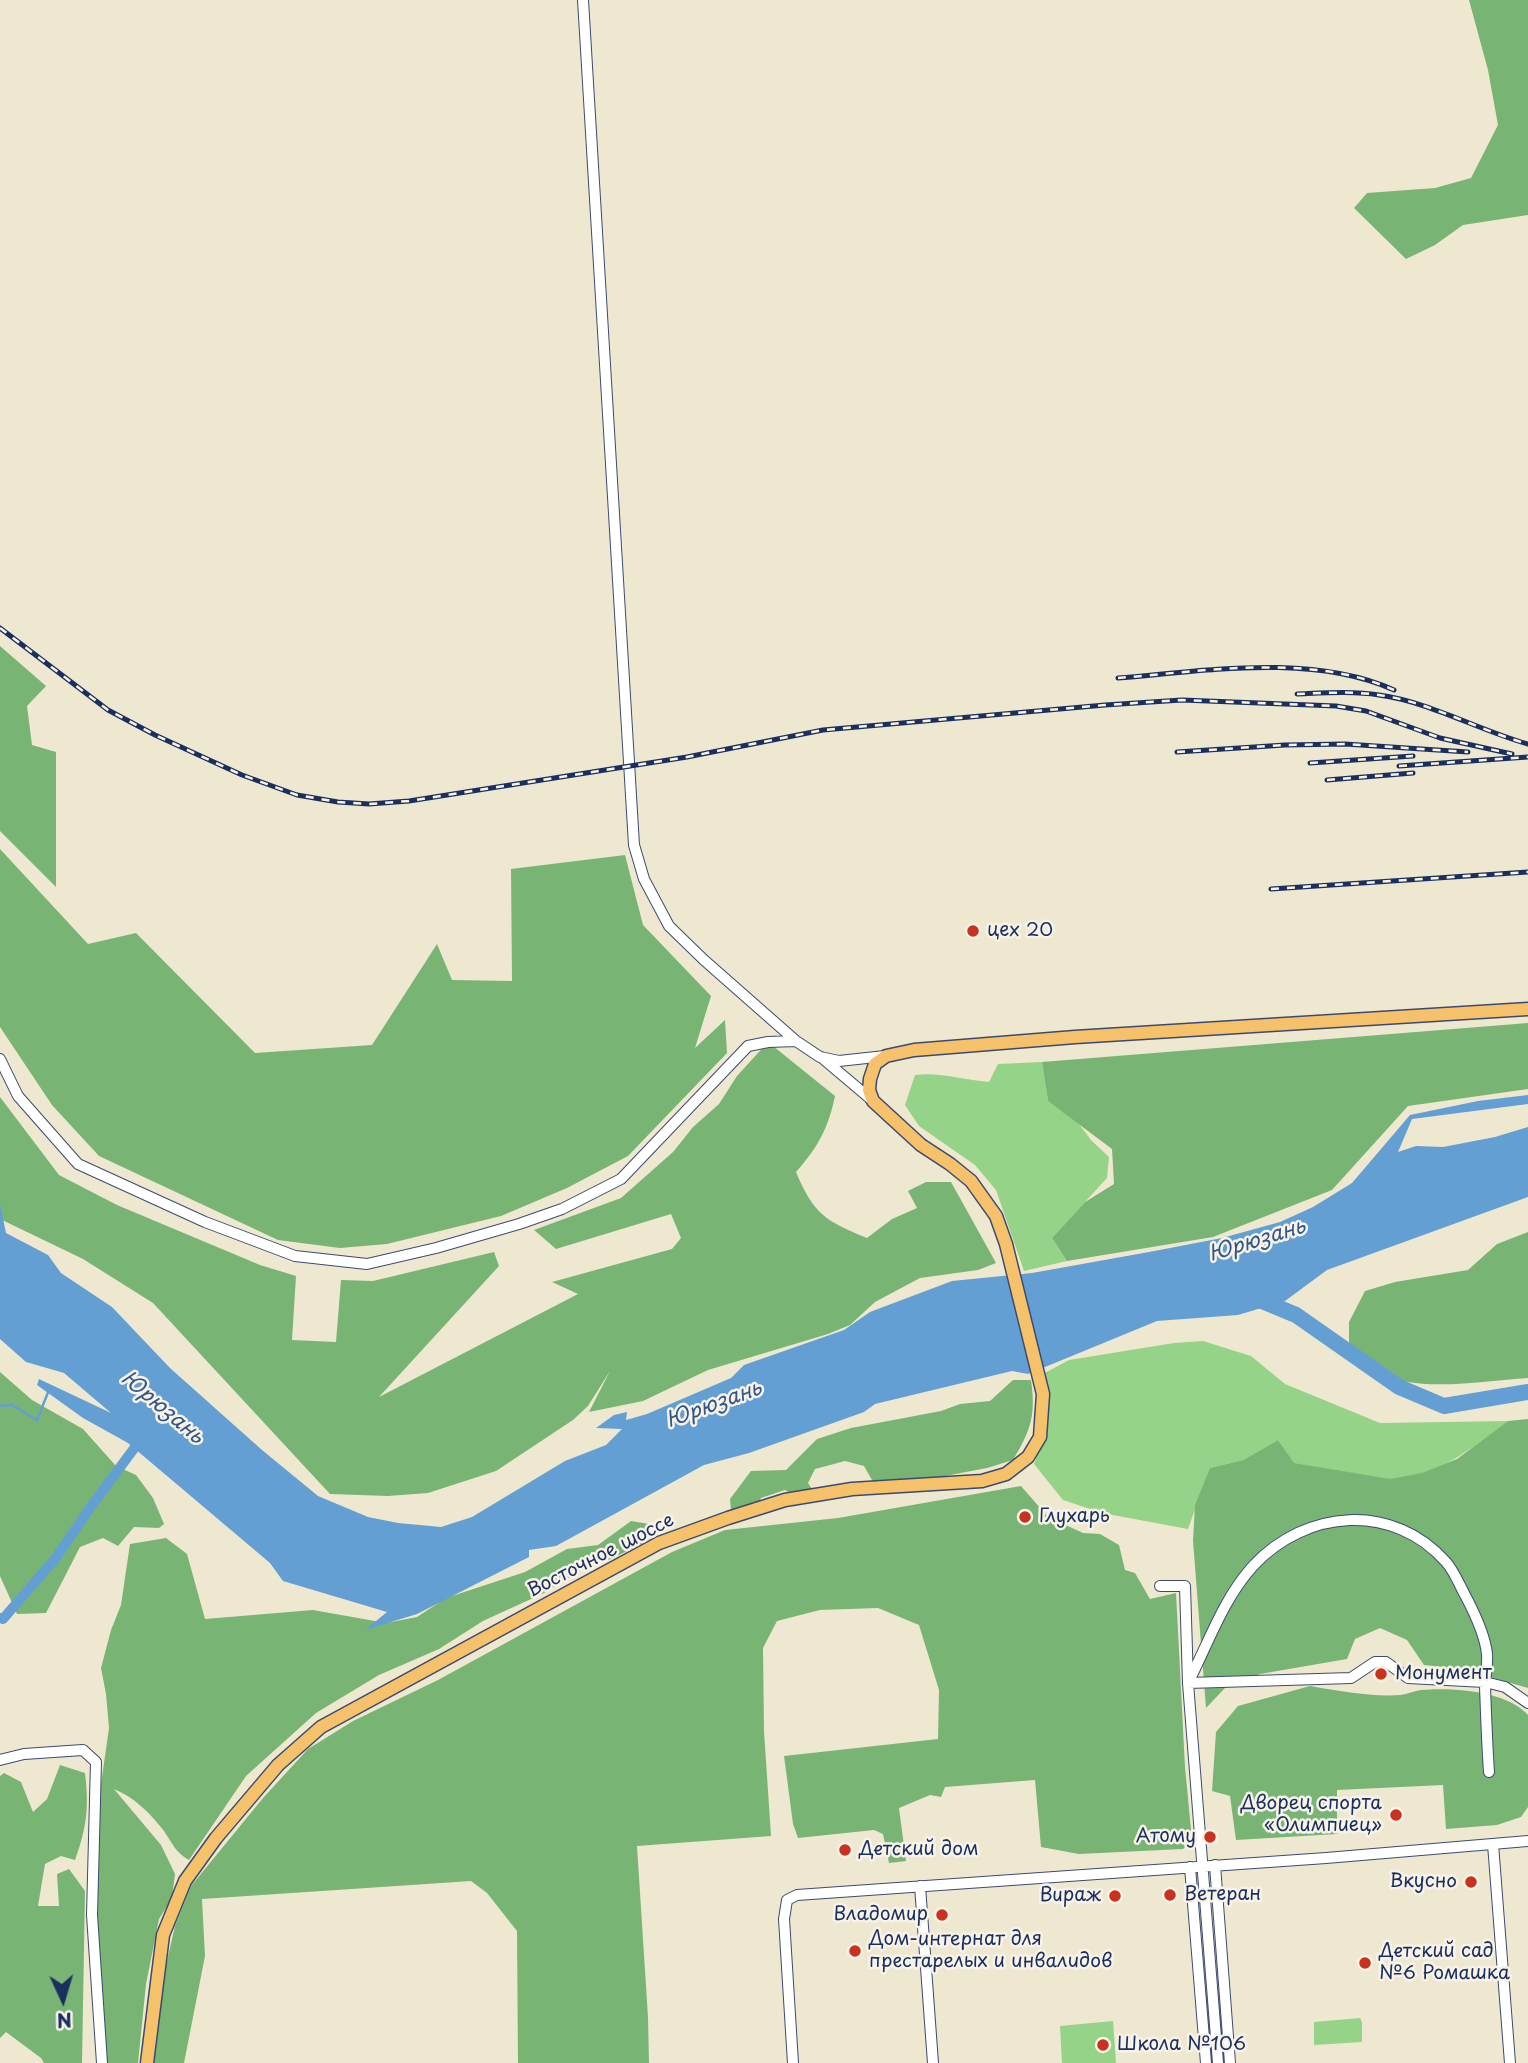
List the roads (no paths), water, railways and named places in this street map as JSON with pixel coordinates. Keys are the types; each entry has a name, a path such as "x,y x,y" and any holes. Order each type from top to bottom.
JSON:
{"main road":[{"path":"873,1101 869,1090 875,1064 886,1056 914,1051 1075,1037 1528,1009"},
{"name":"Восточное шоссе","path":"147,2063 163,1935 185,1881 216,1838 278,1765 321,1727 659,1543 785,1500 852,1489 982,1481 1006,1474 1028,1457 1041,1437 1043,1394 1006,1244 996,1216 971,1181 921,1145 873,1101"}],"street":[{"name":"Восточное шоссе","path":"583,0 634,845 644,879 668,926 688,947 796,1041 820,1057 873,1101"},
{"path":"0,1059 18,1096 78,1164 205,1222 295,1256 367,1264 519,1224 562,1209 621,1179 748,1046 796,1041"},
{"path":"820,1057 839,1061 886,1056"},
{"path":"1188,1683 1233,1592 1254,1565 1284,1541 1313,1526 1355,1519 1390,1524 1417,1537 1447,1563 1474,1611 1487,1654 1485,1682 1489,1772"},
{"path":"1160,1586 1185,1586 1188,1683 1218,2063"},
{"path":"1188,1683 1351,1678 1375,1662 1386,1661 1408,1678 1485,1682 1505,1687 1528,1703"},
{"path":"0,1759 24,1754 83,1750 96,1762 92,1914 102,2063"},
{"path":"793,2063 784,1919 787,1900 797,1895 1528,1841"},
{"path":"1493,1844 1510,2063"},
{"path":"1215,1865 1230,2063"},
{"path":"1190,1867 1206,2063"},
{"path":"920,1886 933,2063"}],"water":[{"name":"Юрюзань","path":"1528,1095 1528,1104 1412,1119 1398,1152 1416,1146 1443,1147 1495,1137 1528,1127 1528,1197 1327,1270 1285,1301 1238,1315 1157,1321 1028,1374 1012,1371 875,1404 864,1412 749,1453 704,1465 556,1546 529,1550 529,1557 417,1614 365,1630 387,1612 283,1581 270,1563 128,1443 83,1418 37,1385 39,1379 111,1413 64,1373 26,1362 0,1339 0,1204 6,1233 48,1255 61,1273 112,1307 170,1368 318,1496 368,1517 441,1527 472,1517 565,1461 606,1445 622,1429 596,1428 614,1415 627,1412 626,1420 647,1414 731,1378 744,1365 844,1330 870,1312 952,1281 1032,1273 1149,1252 1222,1238 1280,1222 1313,1207 1352,1183 1410,1115 1478,1101"}],"waterway":[{"path":"1255,1298 1296,1315 1399,1387 1444,1406 1528,1392"},
{"path":"0,1406 12,1405 37,1420 49,1390"},
{"path":"0,1618 3,1619 55,1559 141,1439"}],"railway":[{"path":"0,628 108,710 155,735 242,775 297,795 338,802 369,804 409,801 687,757 823,730 1182,700 1336,706 1366,711 1440,738 1512,754"},
{"path":"1118,678 1222,669 1294,668 1362,679 1394,690"},
{"path":"1297,694 1359,693 1398,699 1528,744"},
{"path":"1177,752 1345,744 1468,752"},
{"path":"1310,763 1413,756"},
{"path":"1399,766 1528,757"},
{"path":"1327,780 1413,773"},
{"path":"1271,889 1528,872"}],"place":[{"name":"цех 20","path":"973,931"},
{"name":"Глухарь","path":"1025,1517"},
{"name":"Монумент","path":"1381,1674"},
{"name":"Дворец спорта «Олимпиец»","path":"1396,1815"},
{"name":"Атому","path":"1210,1837"},
{"name":"Детский дом","path":"845,1850"},
{"name":"Вкусно","path":"1471,1882"},
{"name":"Ветеран","path":"1170,1895"},
{"name":"Вираж","path":"1115,1896"},
{"name":"Владомир","path":"942,1915"},
{"name":"Дом-интернат для престарелых и инвалидов","path":"855,1951"},
{"name":"Детский сад №6 Ромашка","path":"1365,1963"},
{"name":"Школа №106","path":"1103,2045"}]}
